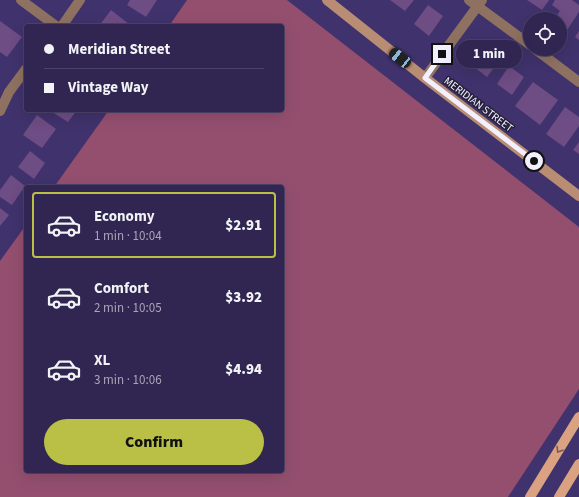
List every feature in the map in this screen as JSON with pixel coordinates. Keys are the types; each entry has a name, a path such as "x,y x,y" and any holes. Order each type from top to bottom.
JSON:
{"main road":[{"path":"530,497 579,417"},
{"path":"559,497 579,464"}],"street":[{"path":"21,0 53,24"},
{"path":"63,24 80,0"},
{"name":"MERIDIAN STREET","path":"327,0 425,78 579,196"},
{"path":"425,78 476,2 523,40"},
{"path":"544,56 579,82"},
{"path":"0,111 9,92 24,72"}],"shaded area":[{"path":"187,0 287,0 579,227 579,389 508,497 0,497 0,261 24,228 24,473 284,473 284,185 55,185 108,112 284,112 284,24 170,24"}],"building":[{"path":"130,0 157,0 146,17 127,5"},
{"path":"390,0 414,0 405,11"},
{"path":"527,0 549,0 542,10"},
{"path":"555,0 572,0 579,5 579,12 567,30 567,12 559,12 560,11 552,5"},
{"path":"428,5 443,16 429,36 414,24"},
{"path":"111,10 129,24 100,24"},
{"path":"0,21 22,37 7,57 0,52"},
{"path":"579,31 579,40 575,37"},
{"path":"483,45 501,58 487,77 470,64"},
{"path":"509,66 524,77 512,95 497,84"},
{"path":"533,82 558,100 540,125 515,106"},
{"path":"565,107 579,117 579,126 564,147 546,134"},
{"path":"52,112 76,112 68,122"},
{"path":"37,115 56,129 42,148 23,135"},
{"path":"579,142 579,154 573,150"},
{"path":"30,151 45,163 34,179 18,167"},
{"path":"11,175 24,185 12,205 0,197 0,190"},
{"path":"0,208 9,215 0,226"}],"route":[{"path":"442,54 425,78 534,161"}]}
